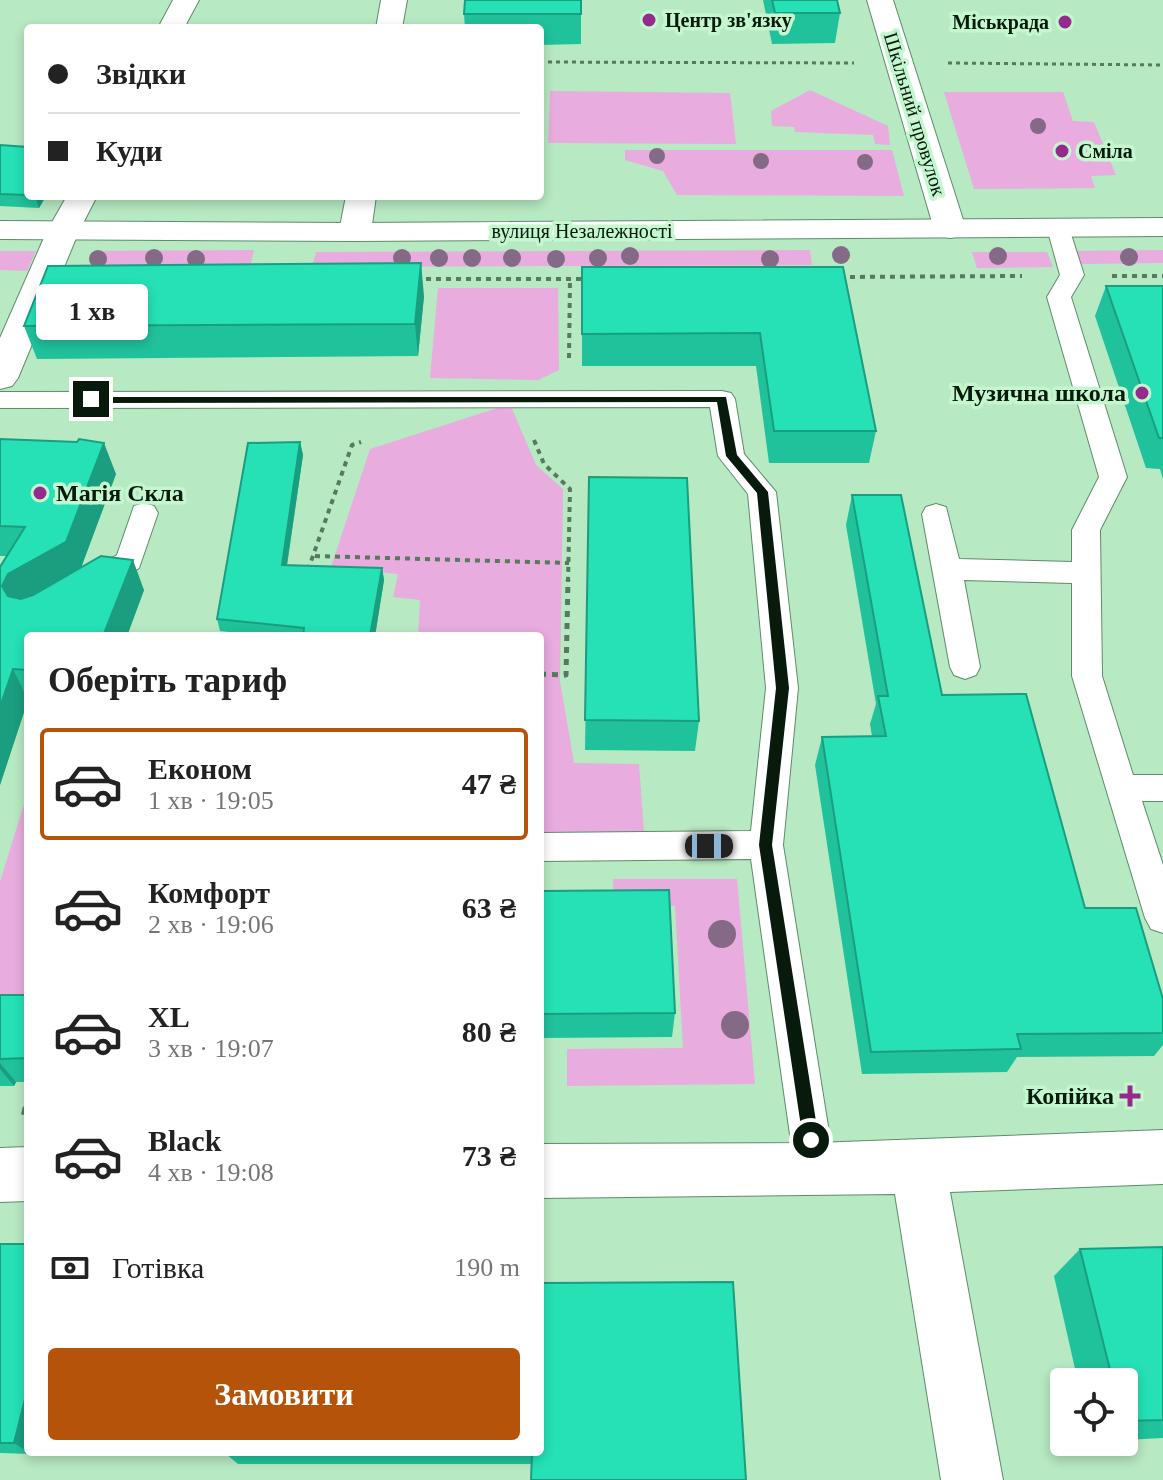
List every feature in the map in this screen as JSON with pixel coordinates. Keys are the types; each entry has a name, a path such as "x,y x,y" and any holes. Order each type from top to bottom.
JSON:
{"street":[{"path":"173,24 186,0"},
{"path":"390,24 394,0"},
{"name":"Шкільний провулок","path":"880,0 950,229"},
{"path":"0,378 63,231 80,200"},
{"path":"355,232 360,200"},
{"name":"вулиця Незалежності","path":"0,230 355,232 1163,227"},
{"path":"544,1171 815,1170 1163,1157"},
{"path":"918,1165 972,1480"},
{"path":"0,1175 24,1174"}],"lane":[{"path":"1058,228 1072,275 1059,297 1113,477 1086,530 1087,676 1163,918"},
{"path":"0,400 722,399 731,456 762,492 782,688 766,845 815,1170"},
{"path":"62,600 129,561 144,513"},
{"path":"936,514 965,667"},
{"path":"947,569 1086,573"},
{"path":"1121,788 1163,788"},
{"path":"544,847 766,845"}],"path":[{"path":"837,277 1163,276"},
{"path":"410,279 586,279"},
{"path":"544,674 566,675 570,489 544,464 515,398 569,378 570,279"},
{"path":"302,582 315,556 352,445 367,440"},
{"path":"315,556 569,563"}],"shaded area":[{"path":"810,90 888,126 890,145 875,144 873,135 795,132 794,127 772,126 771,111"},
{"path":"550,91 730,93 736,144 548,143"},
{"path":"944,92 1063,92 1073,121 1094,122 1116,175 1091,176 1095,188 974,189"},
{"path":"625,150 892,150 904,196 677,195 663,171 625,160"},
{"path":"254,250 250,267 91,268 97,251"},
{"path":"810,250 812,265 312,267 316,252"},
{"path":"1163,250 1163,263 1081,264 1076,251"},
{"path":"0,251 36,251 27,271 0,270"},
{"path":"972,252 1047,252 1053,267 977,268"},
{"path":"438,288 558,288 559,370 538,380 430,378"},
{"path":"510,404 536,465 563,489 560,681 574,763 639,764 644,833 544,835 544,632 418,632 420,600 393,597 398,574 331,567 370,449"},
{"path":"24,804 24,998 0,998 0,882"},
{"path":"613,879 737,879 755,1084 567,1086 567,1049 683,1048 675,906 614,906"}],"building":[{"path":"465,0 581,0 581,14 464,14"},
{"path":"772,0 837,0 840,13 775,13"},
{"path":"0,145 24,147 24,195 0,194"},
{"path":"421,263 415,324 24,326 48,266"},
{"path":"582,267 843,267 876,431 774,431 760,333 582,334"},
{"path":"1106,286 1163,286 1163,438 1159,438"},
{"path":"0,439 77,442 79,439 104,443 66,542 8,574 2,586 8,596 21,599 101,556 133,560 105,632 24,632 24,670 13,669 0,707 0,567 25,527 0,526"},
{"path":"300,442 282,565 382,568 371,632 304,632 304,628 217,619 248,443"},
{"path":"589,477 687,478 699,721 585,720"},
{"path":"852,495 901,495 942,695 1026,694 1085,908 1136,908 1163,999 1163,1033 1017,1034 1021,1049 871,1052 822,737 886,736 878,696 888,696"},
{"path":"669,890 675,1013 544,1014 544,891"},
{"path":"0,995 24,995 24,1058 0,1059"},
{"path":"0,1244 24,1244 24,1403 14,1443 0,1443"},
{"path":"1163,1247 1163,1420 1138,1421 1138,1368 1110,1368 1080,1249"},
{"path":"733,1282 746,1480 531,1480 532,1456 544,1456 544,1283"}],"place":[{"name":"Центр зв'язку","path":"649,20"},
{"name":"Міськрада","path":"1065,22"},
{"name":"Сміла","path":"1062,151"},
{"name":"Музична школа","path":"1142,393"},
{"name":"Магія Скла","path":"40,493"},
{"name":"Копiйка","path":"1130,1096"}],"route":[{"path":"91,399 722,399 731,456 762,492 782,688 766,845 811,1140"}]}
